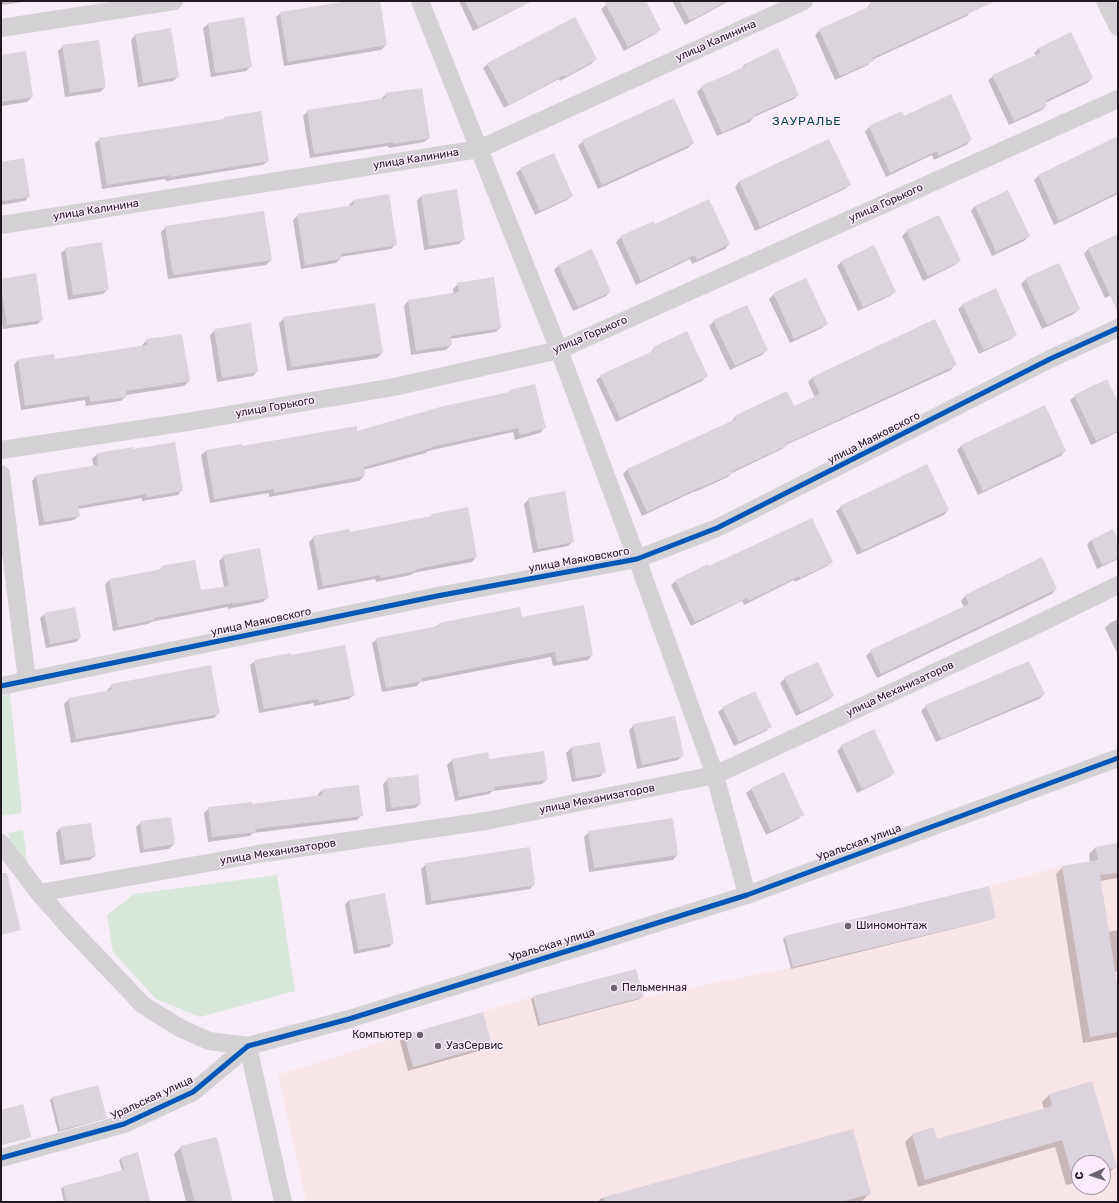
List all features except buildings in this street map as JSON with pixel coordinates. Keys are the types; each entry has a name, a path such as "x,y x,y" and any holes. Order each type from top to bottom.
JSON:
{"street":[{"path":"1,28 174,1"},
{"path":"420,1 559,350 637,559 715,775 748,895"},
{"name":"улица Калинина","path":"1,225 479,149 804,1"},
{"path":"1105,1 1118,27"},
{"name":"улица Горького","path":"1,450 195,421 394,387 559,350 1118,99"},
{"name":"улица Маяковского","path":"1,686 430,597 637,559 717,528 1050,359 1118,328"},
{"path":"1,474 27,680"},
{"name":"улица Механизаторов","path":"39,894 258,854 486,821 715,775 1026,630 1118,585"},
{"name":"Уральская улица","path":"1,1158 124,1124 194,1092 248,1046 349,1019 748,895 1118,758"},
{"path":"1,843 39,894 144,1005 180,1028 209,1041 248,1046 283,1202"}],"shaded area":[{"path":"1118,843 1118,1202 306,1202 278,1075 404,1035 413,1067 492,1045 483,1012 533,996 540,1024 644,997 793,967 996,918 989,886 1062,866 1097,860 1095,847"}],"green space":[{"path":"10,694 22,813 1,816 1,696"},
{"path":"23,830 27,862 14,849 8,833"},
{"path":"277,875 295,991 200,1017 156,999 113,952 107,915 134,894"}],"cycle path":[{"path":"1,686 437,596 637,559 717,528 1050,359 1118,328"},
{"path":"1,1158 124,1124 193,1092 248,1046 349,1019 747,895 1118,758"}],"place":[{"name":"Шиномонтаж","path":"848,926"},
{"name":"Пельменная","path":"614,988"},
{"name":"Компьютер","path":"420,1035"},
{"name":"УазСервис","path":"438,1046"}],"district":[{"name":"ЗАУРАЛЬЕ","path":"807,122"}]}
